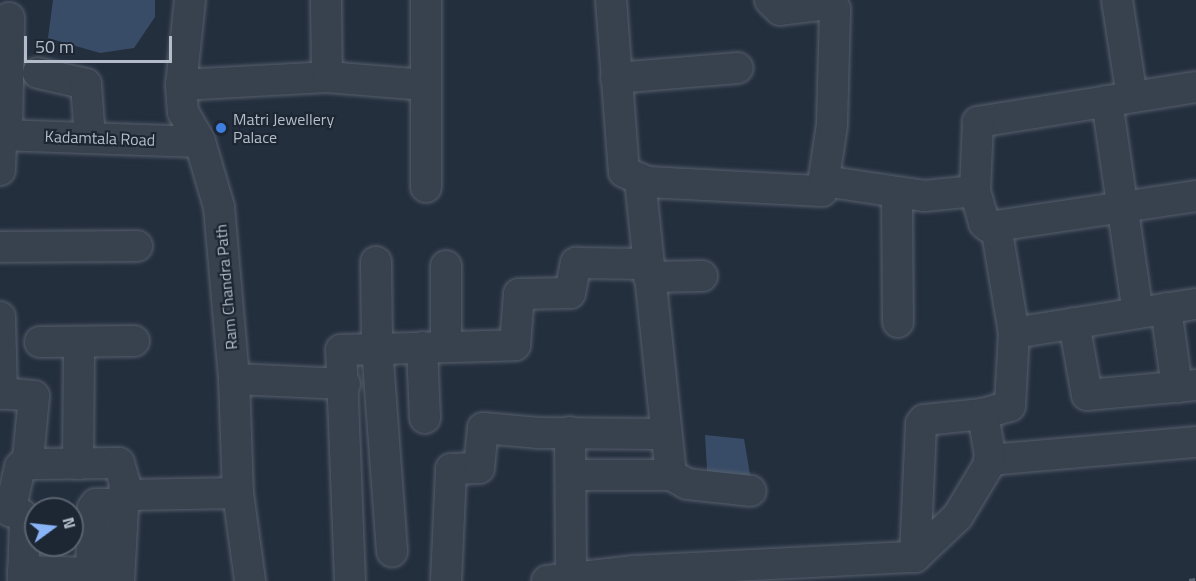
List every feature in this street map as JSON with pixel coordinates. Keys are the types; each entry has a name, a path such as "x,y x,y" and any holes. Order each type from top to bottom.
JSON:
{"street":[{"name":"Ram Chandra Path","path":"190,0 181,85 183,112 200,142 219,207 234,379 238,493 250,581"},
{"path":"326,0 327,77"},
{"path":"426,0 426,187"},
{"path":"611,0 621,165 631,177 640,180 819,191 824,181 832,125 835,9 827,4 780,10 770,0"},
{"path":"1074,323 1087,395 1186,386 1152,311 1122,209 1118,0"},
{"path":"0,170 9,18"},
{"path":"616,78 738,68"},
{"path":"38,73 86,84 90,138"},
{"path":"181,85 327,77 425,85"},
{"path":"1196,87 978,122 975,191 984,223 996,226 1122,209 1196,196"},
{"name":"Kadamtala Road","path":"3,135 200,142"},
{"path":"640,180 671,475"},
{"path":"824,181 924,196 975,191"},
{"path":"897,192 898,322"},
{"path":"915,557 921,424 924,420 983,414 1013,401 1014,333 996,226"},
{"path":"0,247 137,246"},
{"path":"376,262 377,347 392,551"},
{"path":"350,581 345,384 341,350 377,347 515,345 519,294 570,293 576,263 702,276"},
{"path":"425,418 446,266"},
{"path":"1014,333 1196,304"},
{"path":"0,317 1,393 34,396 28,459 20,467 10,511 26,520 23,576 91,573 93,508 96,504 124,498 128,495 238,493"},
{"path":"40,342 134,341"},
{"path":"78,464 79,342"},
{"path":"234,379 345,384"},
{"path":"570,432 571,476 559,579 915,557 958,516 990,460 983,414"},
{"path":"446,581 451,469 479,468 483,428 666,434"},
{"path":"990,460 1196,442"},
{"path":"28,459 34,464 121,464 124,498 118,581"},
{"path":"571,476 671,475 687,484 751,491"}],"water":[{"path":"53,0 155,0 155,17 134,48 100,53 48,38"},
{"path":"705,435 744,439 752,486 708,487"}],"railway":[{"path":"1189,581 1196,580"}],"place":[{"name":"Matri Jewellery Palace","path":"221,128"}]}
